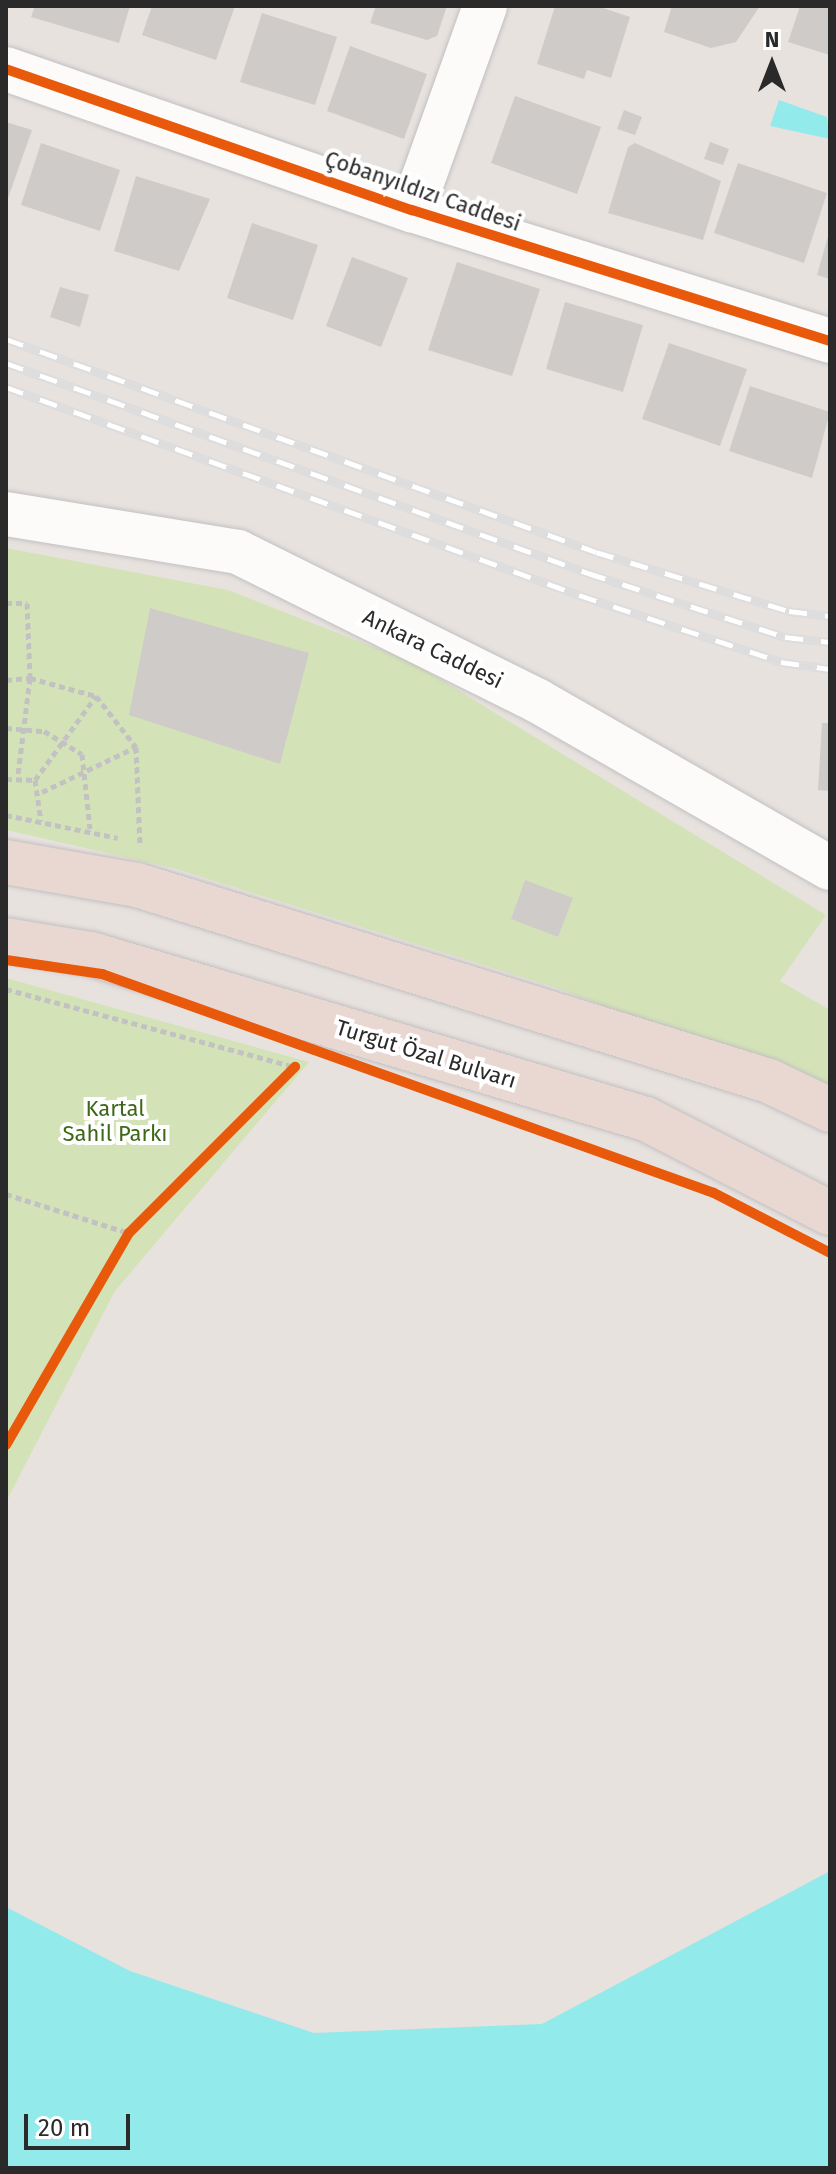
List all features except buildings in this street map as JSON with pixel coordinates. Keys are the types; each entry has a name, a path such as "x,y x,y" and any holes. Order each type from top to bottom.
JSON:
{"highway":[{"path":"6,862 137,885 769,1081 830,1110"},
{"name":"Turgut Özal Bulvarı","path":"6,940 91,954 646,1119 830,1213"}],"street":[{"path":"412,210 485,6"},
{"name":"Çobanyıldızı Caddesi","path":"6,69 412,210 830,341"},
{"name":"Ankara Caddesi","path":"6,514 238,552 538,701 830,868"}],"path":[{"path":"6,603 27,603 30,678 26,730 18,775"},
{"path":"6,680 30,678 96,696 136,747 143,846 90,830 6,815"},
{"path":"35,780 96,696"},
{"path":"6,728 26,730 62,742 82,754 90,830"},
{"path":"42,792 136,747"},
{"path":"6,778 18,775 35,780 42,792 41,821"},
{"path":"6,989 295,1067 129,1233 6,1445"},
{"path":"6,1194 129,1233"}],"green space":[{"path":"6,548 228,590 412,662 826,915 780,981 830,1010 830,1092 554,987 173,868 6,830"},
{"name":"Kartal Sahil Parkı","path":"6,978 309,1062 115,1291 6,1502"}],"water":[{"path":"779,100 827,117 830,139 770,126"},
{"path":"830,1871 830,2168 6,2168 6,1907 130,1971 314,2033 542,2024"}],"railway":[{"path":"6,339 596,552 789,611 830,616"},
{"path":"6,363 588,573 785,637 830,642"},
{"path":"6,387 579,595 781,662 830,669"}],"cycle path":[{"path":"6,69 412,210 830,341"},
{"path":"6,960 102,974 714,1193 830,1253"},
{"path":"6,1445 129,1233 295,1067"}]}
